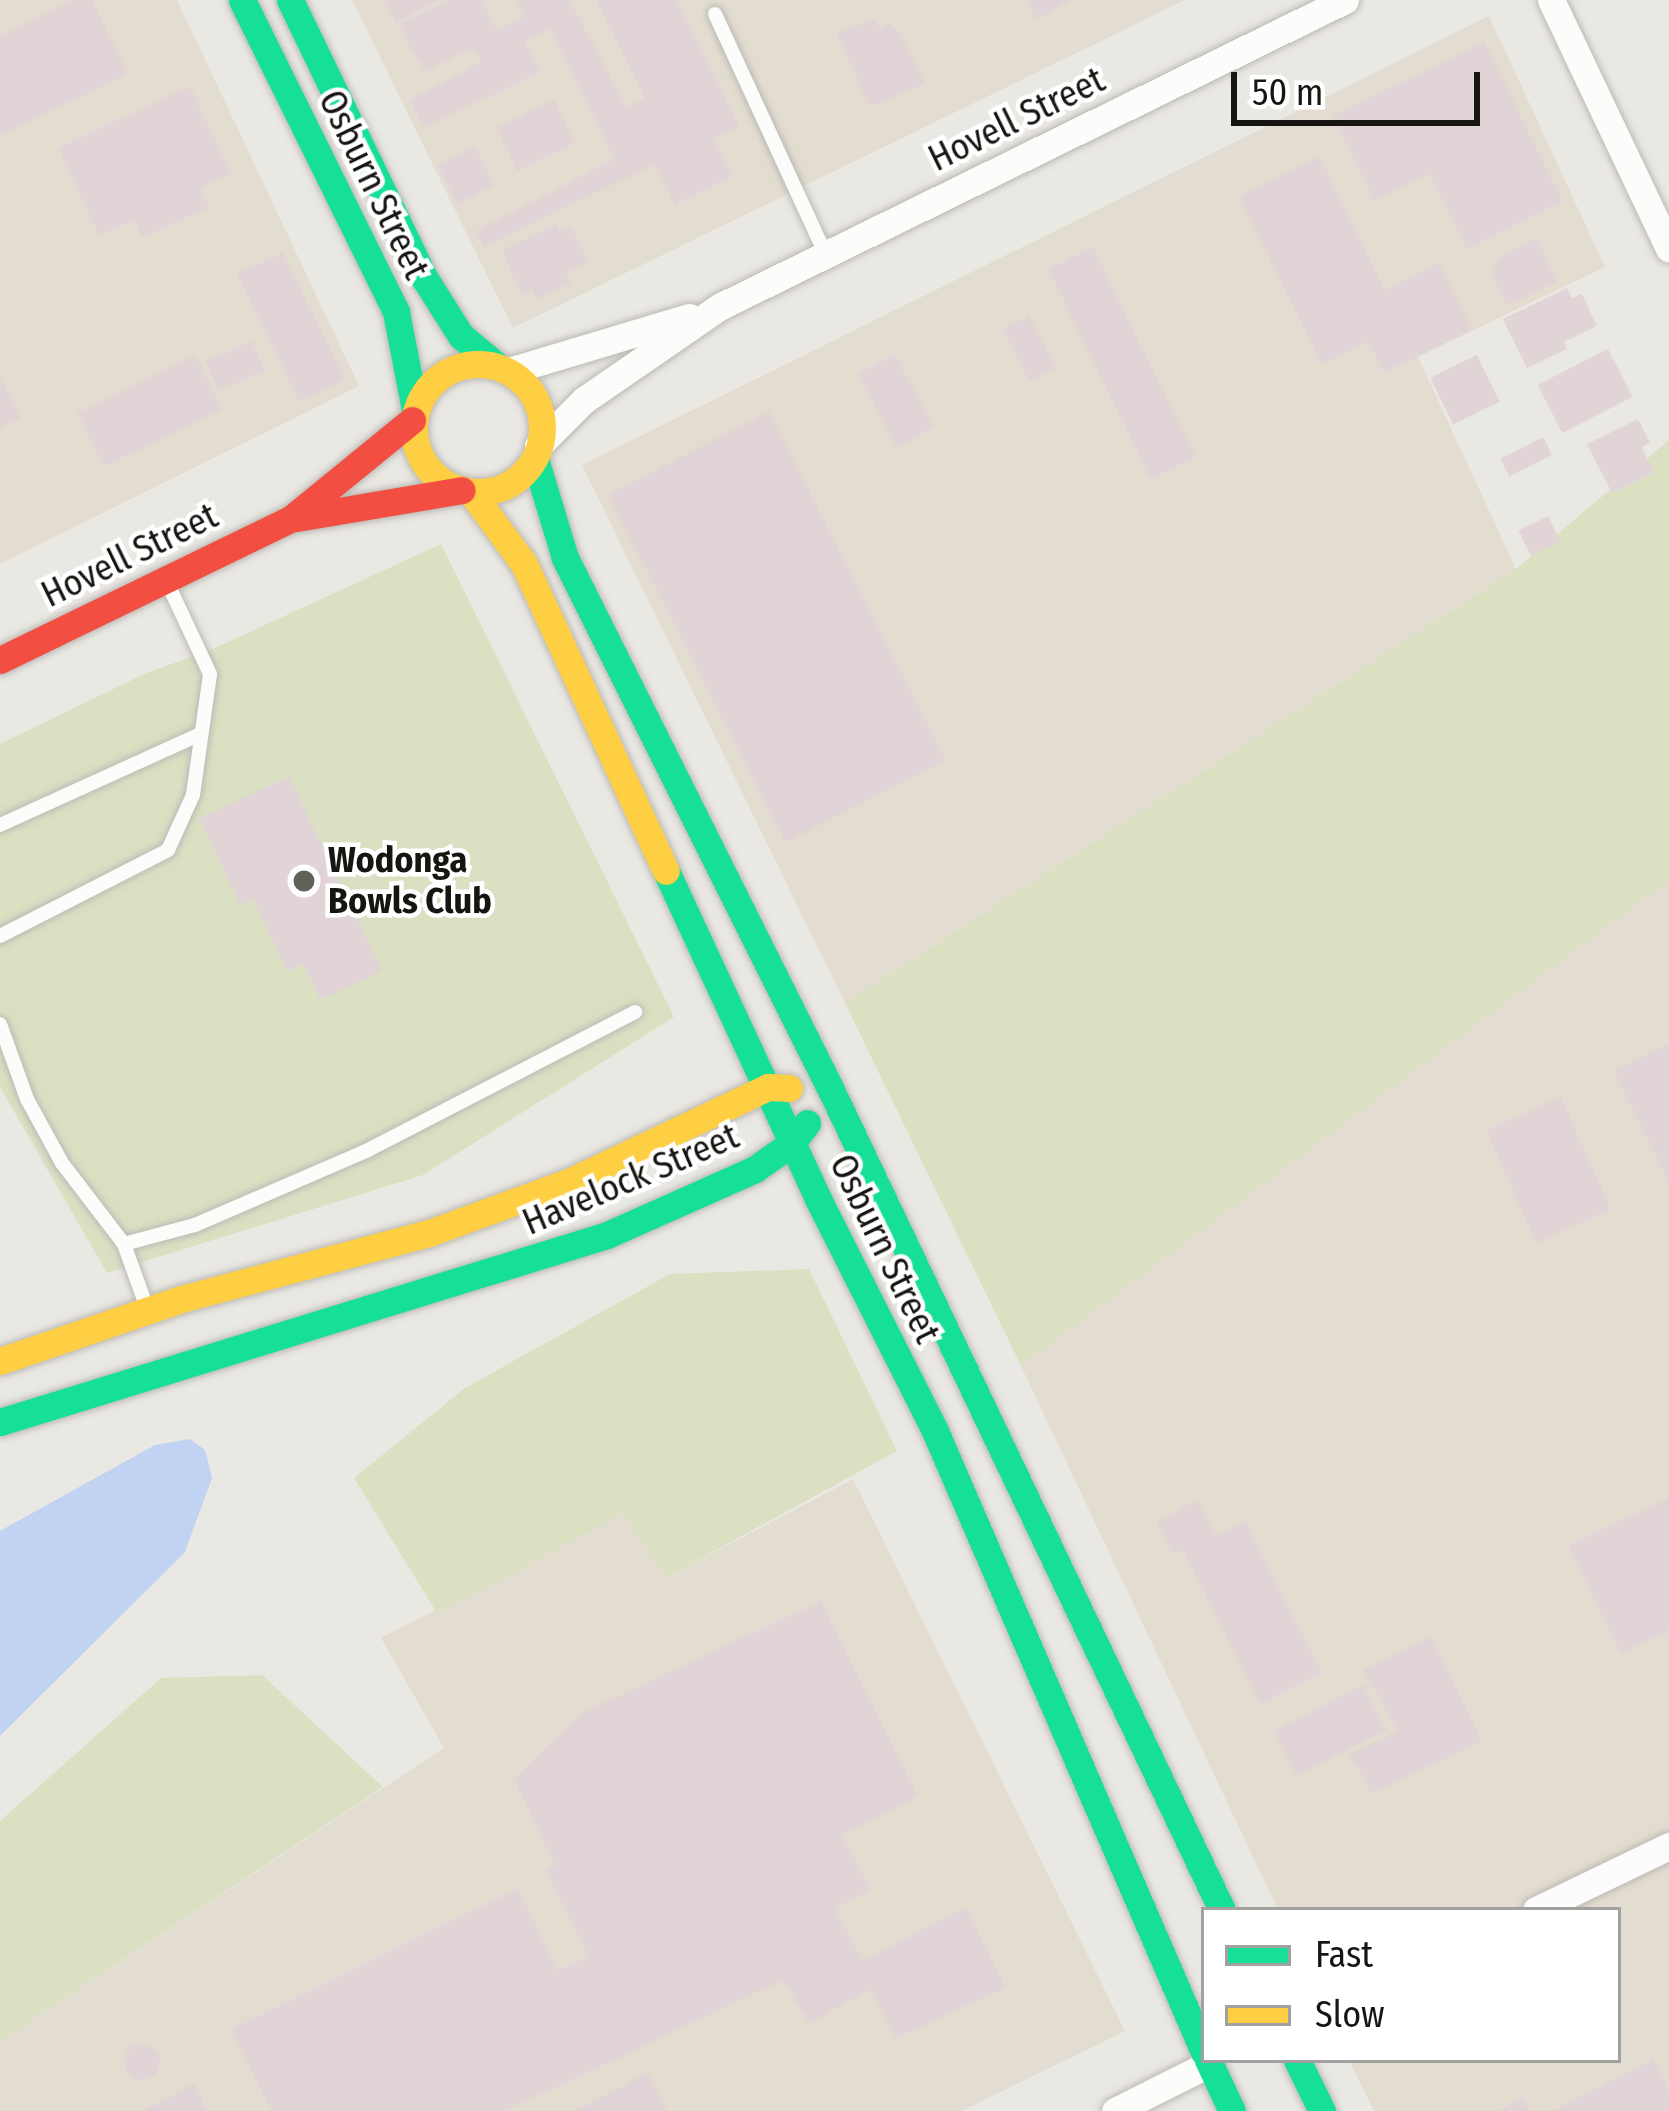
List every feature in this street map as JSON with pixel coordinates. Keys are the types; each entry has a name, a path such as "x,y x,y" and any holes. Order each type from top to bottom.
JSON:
{"street":[{"name":"Osburn Street","path":"242,0 396,312 413,414"},
{"name":"Osburn Street","path":"290,0 425,279 461,336 502,368"},
{"name":"Hovell Street","path":"537,453 584,400 721,306 1345,0"},
{"path":"1551,0 1669,248"},
{"name":"Hovell Street","path":"502,368 721,306"},
{"path":"477,363 502,368 540,410 537,453 513,483 466,491 426,465 414,442 413,414 449,371 477,363"},
{"name":"Hovell Street","path":"0,660 292,518 413,414"},
{"name":"Osburn Street","path":"537,453 565,558 831,1090 1221,1907"},
{"name":"Osburn Street","path":"466,491 524,564 792,1143 935,1431 1201,2038"},
{"name":"Hovell Street","path":"292,518 466,491"},
{"name":"Havelock Street","path":"0,1360 148,1310 429,1233 571,1181 768,1087 831,1090"},
{"name":"Havelock Street","path":"0,1422 546,1256 658,1214 755,1169 792,1143 831,1090"},
{"path":"1542,1907 1669,1846"},
{"path":"1114,2111 1203,2063"},
{"name":"Osburn Street","path":"1212,2063 1232,2111"},
{"path":"1298,2063 1322,2111"}],"lane":[{"path":"716,14 825,253"},
{"path":"0,936 168,850 194,795 210,674 165,578"},
{"path":"0,825 201,734"},
{"path":"124,1244 195,1225 366,1151 634,1012"},
{"path":"0,1024 27,1100 62,1163 124,1244 148,1310"}],"shaded area":[{"path":"0,0 177,0 359,386 0,564"},
{"path":"352,0 1185,0 513,328"},
{"path":"1489,16 1605,267 1418,357 1516,569 845,1003 582,465"},
{"path":"1669,880 1669,2111 1374,2111 1350,2063 1621,2063 1621,1907 1277,1907 1021,1366"},
{"path":"853,1479 1125,2031 962,2111 0,2111 0,2041 444,1748 381,1638 624,1514 667,1577"}],"green space":[{"path":"1669,440 1669,880 1021,1366 845,1003 1516,569"},
{"name":"Wodonga Bowls Club","path":"441,544 674,1017 423,1175 107,1273 0,1087 0,744 144,674 213,649"},
{"path":"809,1269 897,1451 667,1577 623,1514 437,1613 354,1478 465,1388 670,1274"},
{"path":"262,1675 383,1787 0,2041 0,1821 161,1678"}],"water":[{"path":"190,1439 205,1450 212,1478 185,1552 0,1736 0,1531 155,1445"}],"building":[{"path":"73,0 92,0 128,74 0,136 0,35"},
{"path":"384,0 439,0 396,22"},
{"path":"448,0 482,0 497,30 525,16 517,0 570,0 626,107 645,98 596,0 677,0 740,127 714,139 733,176 675,205 655,164 484,247 476,231 614,159 550,29 525,41 541,72 423,128 410,100 481,62 473,48 426,72 411,49 399,24"},
{"path":"1026,0 1071,0 1036,20"},
{"path":"875,19 880,29 890,23 898,30 925,84 870,107 836,33"},
{"path":"1484,42 1563,201 1467,249 1429,174 1374,201 1332,116"},
{"path":"190,86 231,173 200,188 209,207 142,238 134,220 99,236 58,148"},
{"path":"554,100 575,143 518,171 496,128"},
{"path":"475,146 495,185 458,204 438,165"},
{"path":"1320,157 1385,290 1439,263 1472,330 1384,373 1368,342 1322,365 1239,196"},
{"path":"556,224 560,231 571,226 589,262 566,273 571,283 537,300 532,290 521,296 502,250"},
{"path":"1537,238 1558,282 1507,306 1491,275 1502,255"},
{"path":"1093,247 1196,457 1151,479 1048,269"},
{"path":"283,252 345,380 299,402 237,274"},
{"path":"1567,288 1572,298 1582,294 1597,326 1564,342 1567,349 1527,368 1503,319"},
{"path":"1029,315 1056,368 1030,382 1002,329"},
{"path":"252,341 265,370 218,391 205,362"},
{"path":"1608,349 1633,397 1562,433 1538,385"},
{"path":"895,354 934,427 897,447 858,374"},
{"path":"196,355 222,409 104,467 77,413"},
{"path":"1477,355 1500,402 1453,425 1430,378"},
{"path":"0,377 21,417 0,428"},
{"path":"769,412 947,760 785,843 608,494"},
{"path":"1638,419 1650,443 1642,447 1654,473 1612,493 1587,444"},
{"path":"1543,437 1552,455 1509,477 1500,459"},
{"path":"1548,516 1560,541 1531,556 1518,530"},
{"path":"289,776 382,971 320,1000 303,964 287,972 253,899 240,905 199,819"},
{"path":"1669,1043 1669,1183 1613,1071"},
{"path":"1561,1097 1611,1209 1536,1243 1486,1130"},
{"path":"1669,1497 1669,1631 1621,1654 1568,1546"},
{"path":"1197,1500 1216,1536 1246,1522 1322,1673 1261,1704 1183,1551 1173,1552 1157,1521"},
{"path":"821,1601 918,1796 842,1834 871,1890 835,1908 863,1960 966,1907 1006,1988 896,2038 871,1990 809,2023 783,1980 506,2111 271,2111 232,2029 518,1888 558,1970 589,1957 545,1870 555,1866 514,1779 582,1713"},
{"path":"1432,1637 1482,1741 1372,1794 1349,1754 1397,1732 1364,1670"},
{"path":"1363,1685 1386,1730 1297,1776 1274,1730"},
{"path":"142,2044 155,2049 160,2062 155,2075 142,2080 129,2075 124,2062 129,2049"},
{"path":"1653,2059 1669,2089 1669,2111 1552,2111"},
{"path":"648,2073 667,2111 573,2111"},
{"path":"194,2084 208,2111 142,2111"},
{"path":"1523,2097 1530,2111 1497,2111"}],"traffic: fast":[{"path":"242,0 396,312 415,410"},
{"path":"290,0 425,279 461,336 496,365"},
{"path":"535,459 565,558 831,1090 1221,1907"},
{"path":"666,871 818,1199 935,1431 1201,2045"},
{"path":"0,1422 607,1235 755,1169 792,1143 807,1123"},
{"path":"1209,2063 1232,2111"},
{"path":"1298,2063 1322,2111"}],"traffic: slow":[{"path":"478,364 503,369 523,383 537,403 542,428 537,453 523,473 503,487 478,492 453,487 433,473 419,453 414,428 419,403 433,383 453,369 478,364"},
{"path":"471,492 524,564 666,871"},
{"path":"0,1361 181,1299 429,1233 571,1181 768,1087 789,1088"}],"traffic: jam":[{"path":"0,660 292,518 412,420"},
{"path":"297,518 462,490"}],"place":[{"name":"Wodonga Bowls Club","path":"304,881"}]}
